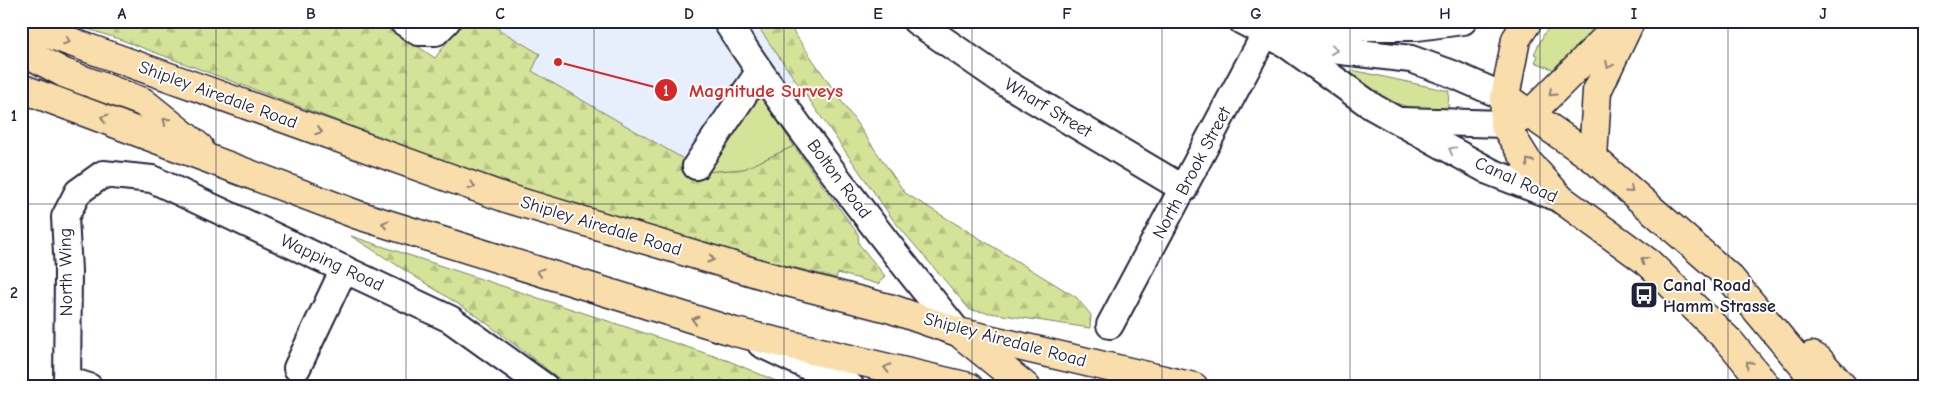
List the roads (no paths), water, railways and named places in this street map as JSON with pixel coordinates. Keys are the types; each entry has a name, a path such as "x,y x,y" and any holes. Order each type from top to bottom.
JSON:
{"main road":[{"path":"1528,21 1516,39 1505,97 1504,124 1527,161 1560,199"},
{"path":"1504,124 1529,115 1623,21"},
{"path":"1594,158 1597,91 1631,21"},
{"path":"27,31 64,73 143,102 218,162"},
{"name":"Shipley Airedale Road","path":"27,31 506,198 780,280 892,309 958,332 1194,387"},
{"path":"21,88 358,215 735,332 969,387"},
{"path":"1505,97 1594,158 1730,278 1821,387"},
{"name":"Canal Road","path":"1560,199 1649,263 1730,342 1767,387"},
{"path":"958,332 1026,387"},
{"path":"1776,335 1819,360 1843,387"}],"street":[{"path":"410,27 436,32 447,21"},
{"name":"Bolton Road","path":"726,21 759,72 892,250 958,332"},
{"name":"Wharf Street","path":"916,21 1004,82 1184,189"},
{"name":"Canal Road","path":"1242,21 1275,33 1411,59 1450,73 1505,97"},
{"path":"1275,33 1362,27 1417,27 1463,21"},
{"name":"North Brook Street","path":"1110,325 1184,189 1275,33"},
{"name":"Canal Road","path":"1275,33 1373,107 1491,172 1560,199"},
{"path":"696,166 759,72"},
{"path":"1398,121 1504,124"},
{"name":"Wapping Road","path":"103,174 152,179 450,318 545,387"},
{"name":"North Wing","path":"74,384 65,217 78,192 103,174"},
{"path":"297,368 344,269"},
{"path":"735,332 851,387"}],"place":[{"name":"Magnitude Surveys","path":"558,62"},
{"name":"Canal Road Hamm Strasse","path":"1644,295"}]}
